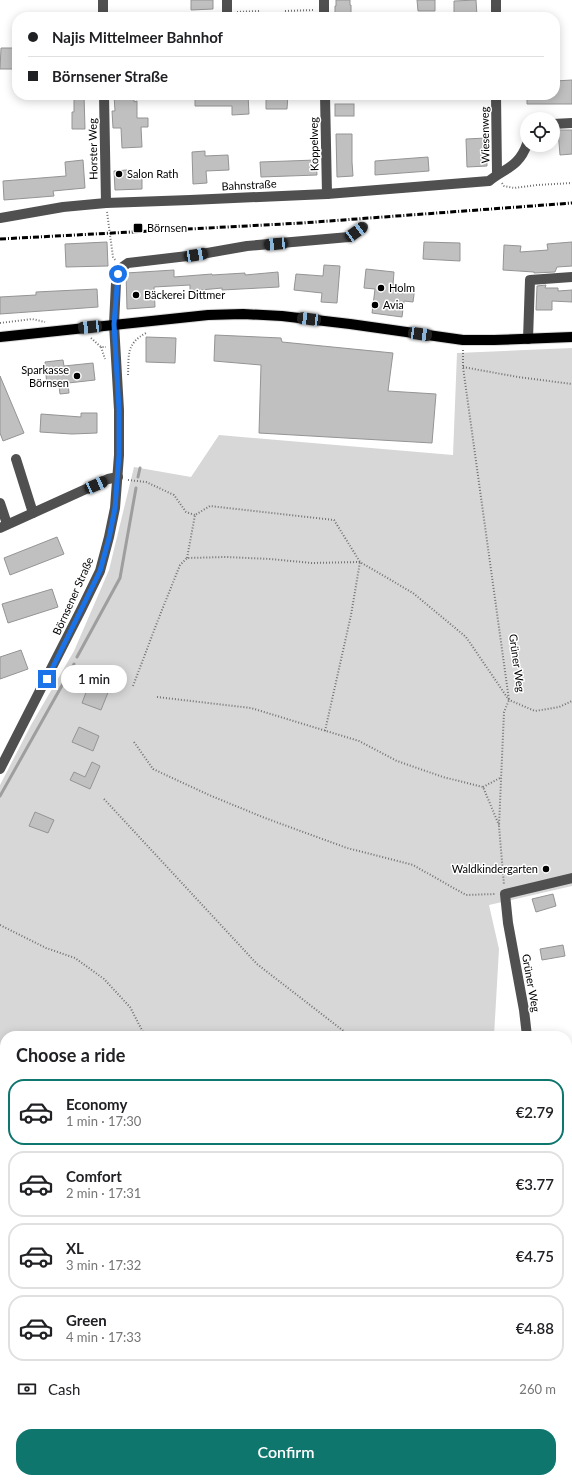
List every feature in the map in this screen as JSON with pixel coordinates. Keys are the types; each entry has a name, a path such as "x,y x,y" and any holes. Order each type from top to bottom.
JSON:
{"main road":[{"path":"0,336 208,314 243,314 282,316 335,322 463,340 572,337"}],"street":[{"path":"103,0 103,12"},
{"path":"227,0 227,12"},
{"path":"496,0 496,12"},
{"name":"Horster Weg","path":"104,100 106,203"},
{"name":"Koppelweg","path":"325,100 327,194"},
{"name":"Wiesenweg","path":"496,100 497,174"},
{"path":"560,124 572,123"},
{"name":"Bahnstraße","path":"0,218 63,207 106,203 327,194 488,181 497,174 509,169 520,158 523,152"},
{"path":"121,268 128,263 196,255 247,246 349,237 363,227"},
{"name":"Börnsener Straße","path":"0,768 82,610 100,571 109,538 114,515 118,477 119,410 114,324 116,283 121,268"},
{"path":"528,339 530,280 572,277"},
{"path":"16,459 33,513"},
{"path":"0,503 4,526 108,479 118,477"},
{"path":"505,894 572,878"},
{"name":"Grüner Weg","path":"505,894 508,923 526,1031"}],"path":[{"path":"285,11 324,9"},
{"path":"249,12 260,11"},
{"path":"497,174 504,186 514,188 572,183"},
{"path":"106,203 111,229 113,257 121,268"},
{"path":"78,328 78,337 91,338 101,347 107,365"},
{"name":"Grüner Weg","path":"463,340 463,367 509,700 504,712 499,826 505,894"},
{"path":"101,347 116,347"},
{"path":"463,367 518,377 572,384"},
{"path":"130,480 146,482 174,495 186,512 195,515"},
{"path":"133,686 180,565 187,558 195,515 210,506 334,520 360,562 413,593 466,637 509,700 535,711 572,702"},
{"path":"187,558 226,557 312,563 360,562"},
{"path":"325,731 351,615 360,562"},
{"path":"157,696 251,708 359,741 397,761 443,777 484,787 501,778"},
{"path":"134,742 153,769 237,806 347,848 413,864 466,895 505,894"},
{"path":"484,787 499,826"},
{"path":"104,799 256,964 343,1031"},
{"path":"0,925 46,948 75,958 104,979 130,1007 142,1031"}],"shaded area":[{"path":"572,348 572,886 489,905 499,949 494,1031 0,1031 0,785 31,725 74,651 109,570 134,467 191,477 219,435 453,455 457,353"}],"building":[{"path":"191,0 213,0 213,9 191,10"},
{"path":"336,0 350,0 351,12 335,12"},
{"path":"417,0 435,0 435,11 418,11"},
{"path":"476,0 477,12 454,12 454,1"},
{"path":"1,48 12,48 12,69 0,69"},
{"path":"572,80 572,104 527,104 527,100 560,100 560,81"},
{"path":"74,100 84,100 85,129 72,129 72,112 74,112"},
{"path":"114,100 137,101 137,118 148,118 148,127 141,127 142,147 122,148 121,128 113,128 112,111 115,111"},
{"path":"195,100 248,100 249,114 232,115 232,106 195,106"},
{"path":"266,100 288,100 287,109 266,109"},
{"path":"335,104 354,104 354,116 335,116"},
{"path":"560,130 572,130 572,154 560,155"},
{"path":"336,134 352,134 353,176 337,177"},
{"path":"486,138 487,166 467,167 466,139"},
{"path":"205,151 205,156 228,155 229,170 206,171 207,183 193,184 192,152"},
{"path":"428,157 429,171 375,175 375,161"},
{"path":"83,160 85,188 53,191 54,196 4,200 3,181 66,176 65,162"},
{"path":"316,160 317,175 261,177 260,162"},
{"path":"127,170 127,173 142,173 142,189 115,190 114,171"},
{"path":"107,242 108,266 66,267 65,244"},
{"path":"424,242 460,243 460,261 423,259"},
{"path":"572,242 572,266 557,267 555,272 534,273 503,270 504,245 521,246 520,252 548,250 547,244"},
{"path":"324,265 340,266 337,303 321,302 322,293 294,290 296,274 323,276"},
{"path":"366,269 394,272 393,285 415,287 413,302 404,301 402,317 372,313 375,289 364,288"},
{"path":"174,270 174,277 245,273 245,275 278,272 279,287 222,290 222,288 190,291 190,285 154,287 155,307 127,309 126,273"},
{"path":"546,285 545,288 558,288 558,291 572,290 572,302 552,301 552,310 536,310 537,286"},
{"path":"97,289 98,307 0,314 0,297 36,295 36,292"},
{"path":"215,335 281,338 282,342 393,353 388,391 436,394 432,443 259,433 261,365 214,361"},
{"path":"146,337 176,338 175,363 146,362"},
{"path":"63,360 64,366 93,363 95,380 68,383 69,393 60,394 59,386 47,387 45,362"},
{"path":"0,376 24,433 3,441 0,433"},
{"path":"81,413 97,413 97,433 72,434 40,432 41,414 81,417"},
{"path":"57,537 64,554 10,575 4,558"},
{"path":"52,589 58,607 8,623 2,604"},
{"path":"21,650 28,669 0,679 0,657"},
{"path":"90,682 109,690 101,710 82,703"},
{"path":"79,727 99,736 93,751 72,742"},
{"path":"92,762 100,766 90,789 70,780 74,772 85,777"},
{"path":"35,812 54,820 48,833 29,826"},
{"path":"553,894 556,906 536,912 532,899"},
{"path":"563,945 565,956 542,960 540,949"}],"waterway":[{"path":"138,477 140,468"},
{"path":"77,657 120,578 136,488"},
{"path":"0,796 74,664"}],"railway":[{"path":"0,239 302,223 572,203"}],"place":[{"name":"Salon Rath","path":"119,174"},
{"name":"Börnsen","path":"138,228"},
{"name":"Holm","path":"381,288"},
{"name":"Bäckerei Dittmer","path":"136,295"},
{"name":"Avia","path":"375,305"},
{"name":"Sparkasse Börnsen","path":"77,376"},
{"name":"Waldkindergarten","path":"546,869"}],"route":[{"path":"47,679 100,571 115,508 119,455 119,410 114,324 116,283 118,274"}]}
